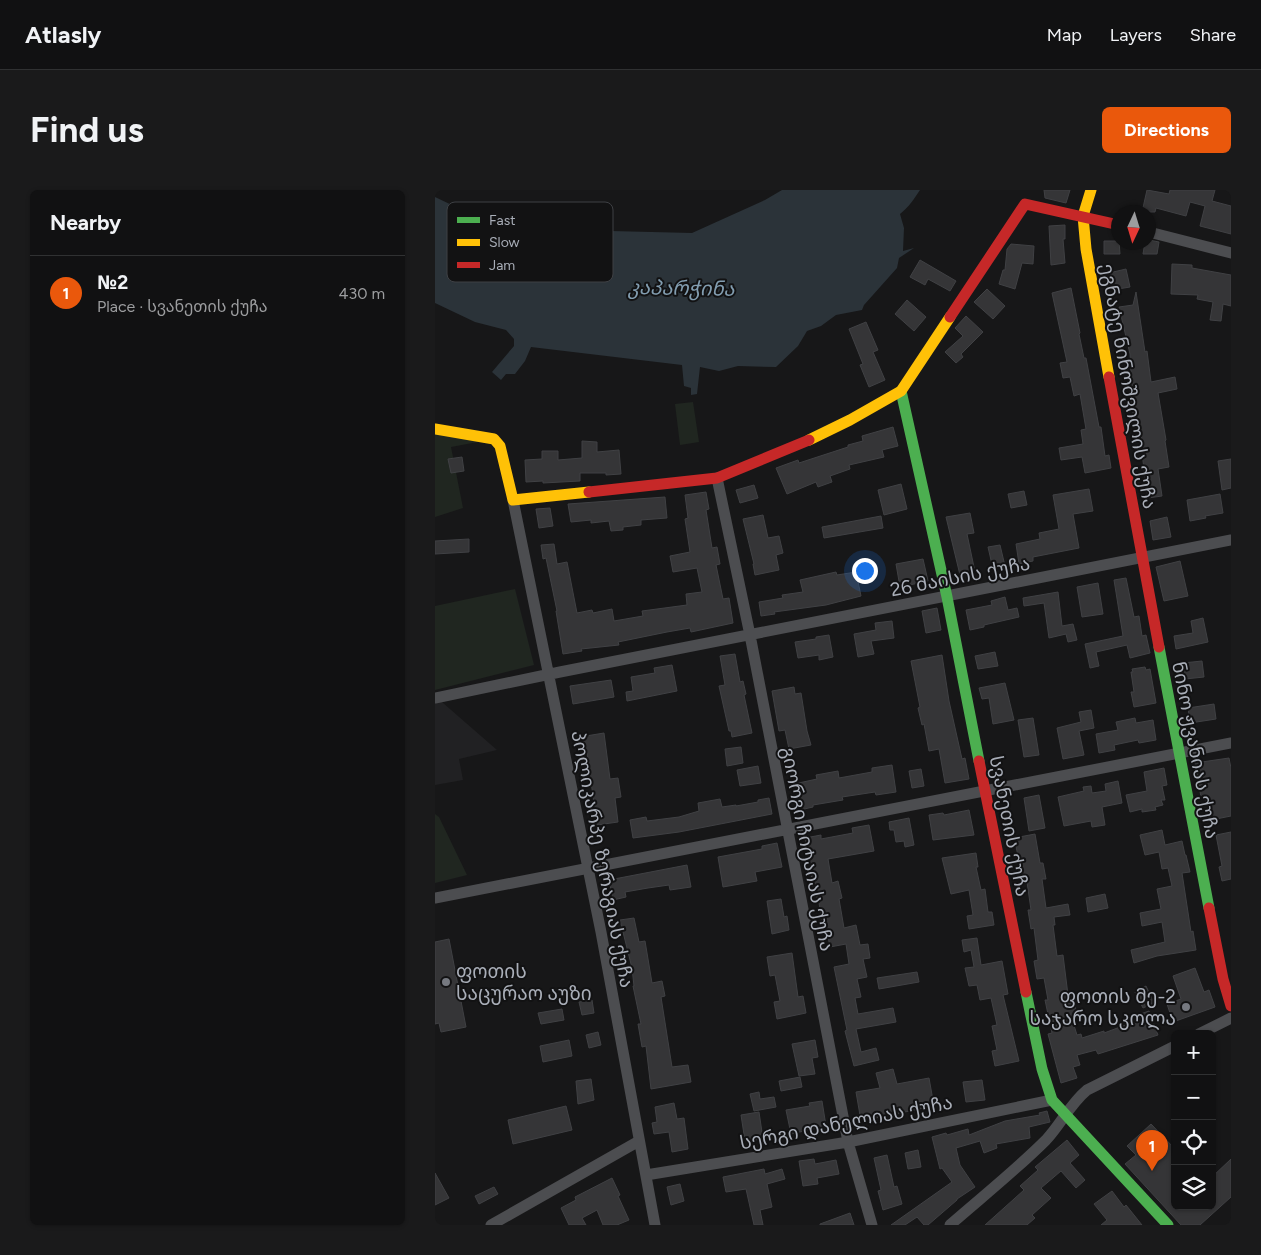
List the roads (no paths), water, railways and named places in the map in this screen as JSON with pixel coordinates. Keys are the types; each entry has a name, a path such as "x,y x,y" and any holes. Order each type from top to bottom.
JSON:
{"street":[{"name":"ეგნატე ნინოშვილის ქუჩა","path":"1091,190 1083,216 1087,249 1142,559"},
{"path":"435,429 494,440 500,446 513,500 717,478 851,420 901,391 1025,204 1111,223"},
{"path":"1156,234 1231,253"},
{"name":"სვანეთის ქუჩა","path":"901,391 947,597 1042,1069 1052,1100 1168,1225"},
{"name":"გიორგი ჩიტაიას ქუჩა","path":"717,478 750,635 786,830 848,1142 872,1225"},
{"name":"პოლიკარპე ზერაგიას ქუჩა","path":"513,500 588,868 655,1225"},
{"name":"26 მაისის ქუჩა","path":"435,698 548,674 1142,559 1231,540"},
{"name":"ნინო ჟვანიას ქუჩა","path":"1142,559 1223,979 1231,1006"},
{"path":"435,898 1231,743"},
{"path":"1207,1030 1231,1018"},
{"path":"950,1225 1046,1140 1077,1099 1087,1090 1171,1048"},
{"name":"სერგი დანელიას ქუჩა","path":"646,1175 848,1142 1052,1100"},
{"path":"491,1225 639,1141"}],"water":[{"name":"კაპარჭინა","path":"782,190 920,190 909,206 900,214 904,228 903,251 914,248 899,258 897,268 864,305 862,310 836,315 821,326 807,331 798,346 776,367 738,366 719,371 700,367 697,394 691,395 691,388 684,386 682,365 531,347 525,361 515,374 506,374 501,380 492,372 514,346 514,339 506,330 475,322 435,303 435,197 447,203 447,282 613,282 613,231 692,233 765,200"}],"place":[{"name":"ფოთის საცურაო აუზი","path":"446,982"},
{"name":"ფოთის მე-2 საჯარო სკოლა","path":"1186,1007"},
{"name":"№2","path":"1152,1171"}]}
